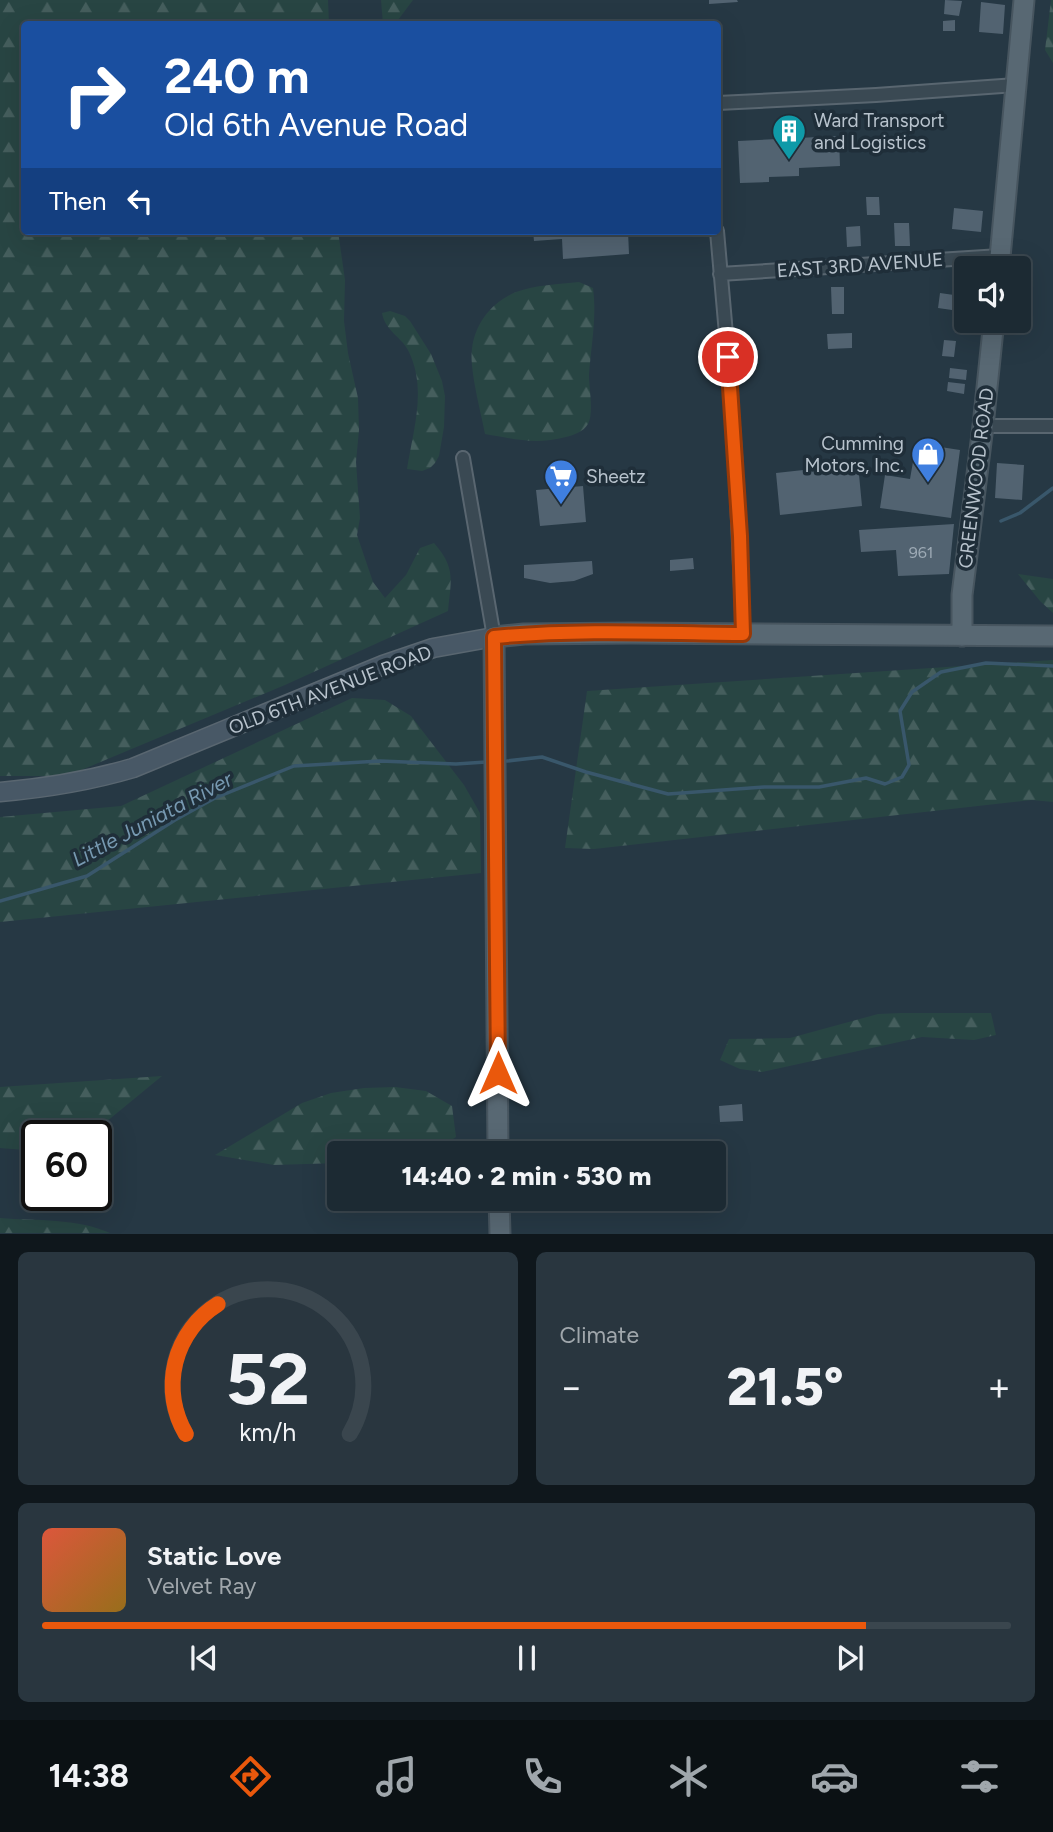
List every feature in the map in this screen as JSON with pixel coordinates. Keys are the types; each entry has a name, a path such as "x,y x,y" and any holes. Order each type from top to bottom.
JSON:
{"main road":[{"path":"1000,256 1024,0"},
{"name":"GREENWOOD ROAD","path":"962,636 962,595 993,333"},
{"name":"OLD 6TH AVENUE ROAD","path":"0,792 69,784 134,768 383,665 433,648 494,637 524,634 631,633 1053,636"},
{"path":"494,637 498,1141"},
{"path":"499,1211 500,1233"}],"street":[{"path":"721,103 1016,85"},
{"path":"717,235 740,536 743,634"},
{"name":"EAST 3RD AVENUE","path":"720,274 954,264"},
{"path":"983,426 1053,426"},
{"path":"463,458 494,637"}],"green space":[{"path":"0,0 328,0 329,21 21,21 21,235 339,235 345,280 344,321 358,398 356,462 360,518 357,535 373,582 385,598 406,575 420,548 434,543 449,567 448,611 285,685 67,776 0,776"},
{"path":"381,0 413,0 397,21 383,21"},
{"path":"1053,0 1053,63 1045,50"},
{"path":"579,282 593,288 594,299 589,375 591,414 588,424 575,434 544,441 485,434 472,357 474,339 481,322 499,301 516,292 539,286"},
{"path":"390,311 405,316 410,321 431,354 445,396 439,456 430,468 422,471 407,469 417,410 417,381 409,352 384,319 382,313"},
{"path":"1018,574 1053,579 1053,613 1040,601"},
{"path":"1053,660 1053,802 1032,800 594,849 565,848 587,691"},
{"path":"352,698 385,700 411,716 464,785 480,813 481,873 0,922 0,817 121,806"},
{"path":"991,1013 996,1035 974,1040 922,1037 762,1072 740,1069 720,1060 729,1039 790,1038 878,1014"},
{"path":"162,1076 108,1120 21,1120 21,1150 0,1148 0,1087"},
{"path":"395,1087 426,1091 452,1106 456,1137 450,1141 327,1141 327,1163 274,1165 215,1155 302,1103 331,1093"},
{"path":"0,1218 70,1222 110,1233 0,1233"}],"building":[{"path":"709,0 737,0 738,2 709,4"},
{"path":"945,0 962,1 959,16 944,14"},
{"path":"981,2 1005,5 1003,34 979,32"},
{"path":"955,20 955,31 943,31 943,21"},
{"name":"Ward Transport and Logistics","path":"839,136 840,166 799,168 799,176 769,177 769,182 740,183 738,141"},
{"path":"866,197 879,197 880,215 867,215"},
{"path":"954,208 983,211 981,232 952,229"},
{"path":"894,223 909,223 910,246 895,246"},
{"path":"860,226 861,246 847,247 846,227"},
{"path":"533,235 628,235 629,254 563,259 562,239 534,241"},
{"path":"831,287 844,287 844,314 832,314"},
{"path":"940,293 954,295 952,310 938,308"},
{"path":"852,333 852,348 828,349 827,334"},
{"path":"944,340 956,341 954,357 942,356"},
{"path":"950,368 967,370 966,380 949,378"},
{"path":"948,382 965,384 964,394 947,391"},
{"path":"934,446 960,450 951,518 880,508 885,475 910,479 914,456 933,458"},
{"path":"997,463 1024,465 1022,500 995,498"},
{"path":"858,464 862,506 780,515 776,473"},
{"name":"Sheetz","path":"583,486 586,522 540,526 536,490"},
{"path":"954,524 949,574 898,576 896,550 861,552 859,530"},
{"path":"693,558 694,569 670,571 670,560"},
{"path":"592,561 593,574 574,581 550,583 524,578 524,565"},
{"path":"742,1104 743,1121 720,1122 719,1106"}],"waterway":[{"path":"1001,521 1020,513 1053,488"},
{"name":"Little Juniata River","path":"507,761 542,757 668,794 764,787 819,787 866,778 885,784 902,777 909,765 900,711 912,692 941,672 986,663 1053,666"},
{"name":"Little Juniata River","path":"0,901 87,876 215,798 294,766 380,761 456,764 486,762"}],"place":[{"name":"Ward Transport and Logistics","path":"789,161"},
{"name":"Cumming Motors, Inc.","path":"928,484"},
{"name":"Sheetz","path":"561,506"}],"route":[{"path":"498,1073 494,637 524,634 743,634 740,536 728,357"}]}
